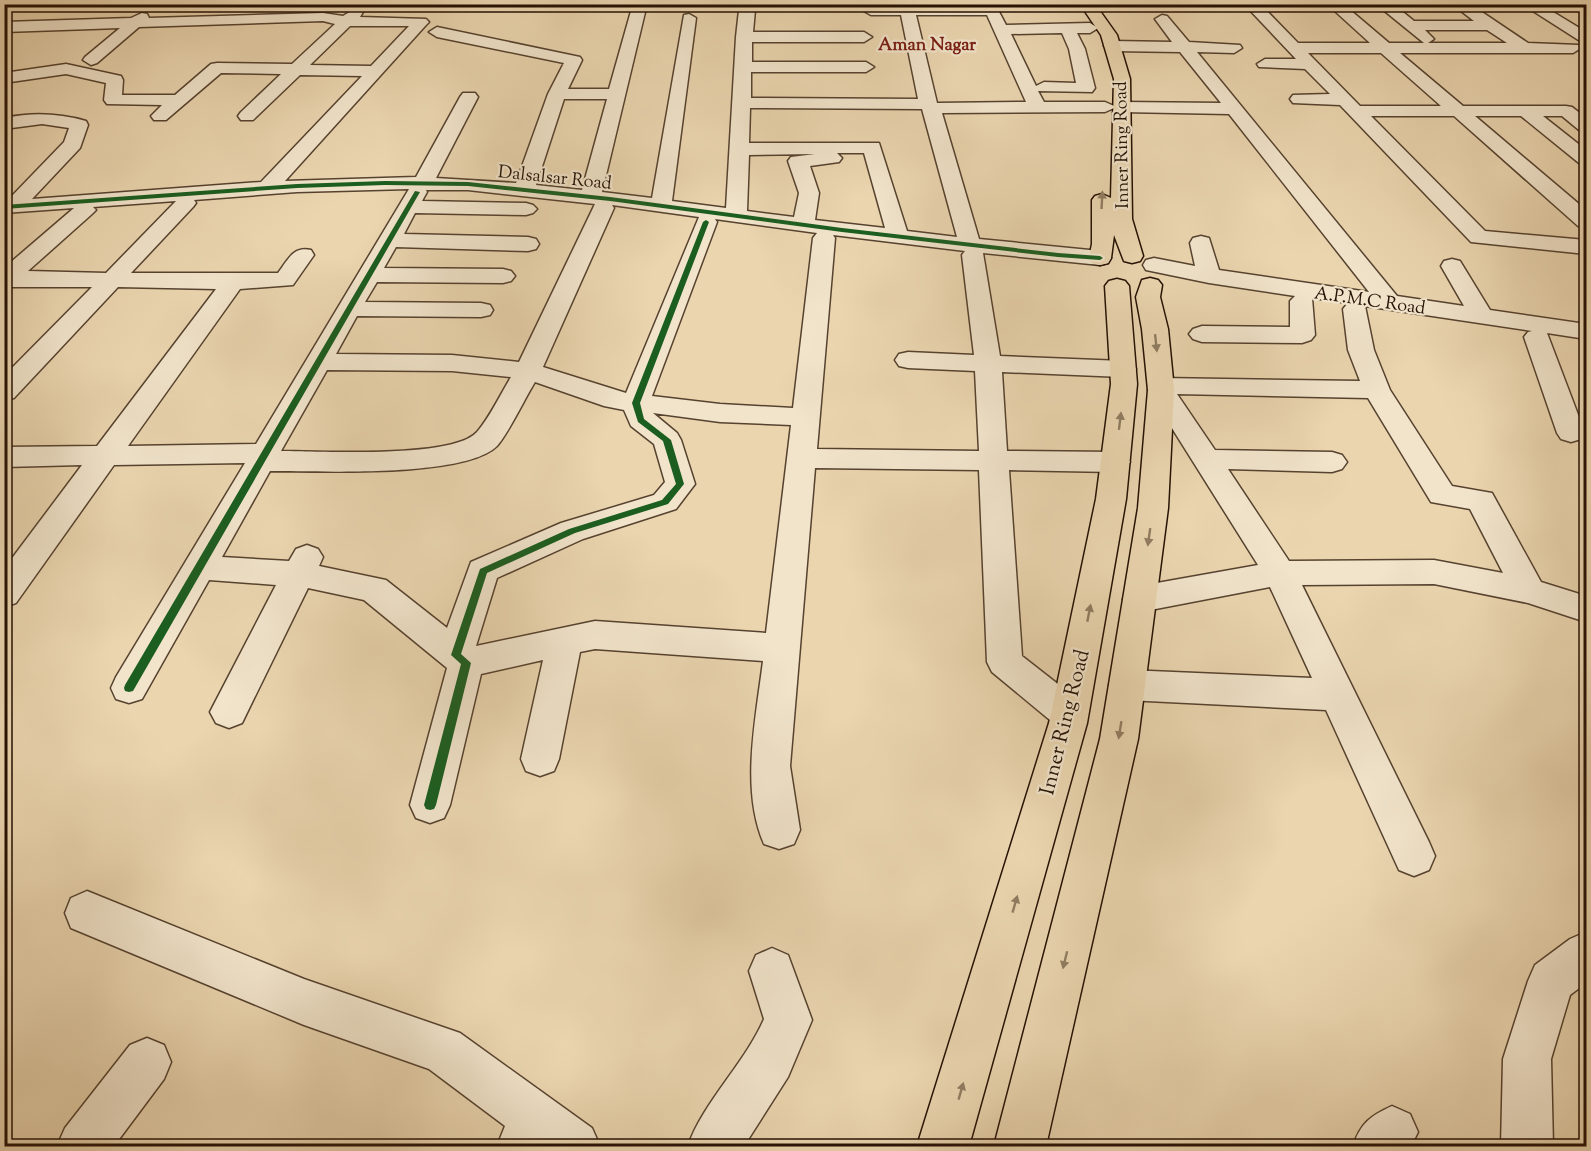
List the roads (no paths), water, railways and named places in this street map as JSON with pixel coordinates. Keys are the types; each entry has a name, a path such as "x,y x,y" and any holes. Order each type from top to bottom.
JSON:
{"main road":[{"name":"Inner Ring Road","path":"943,1146 1069,714 1111,499 1124,384 1129,272 1127,245 1122,219 1114,107 1094,34 1074,4"},
{"name":"Inner Ring Road","path":"1020,1146 1116,750 1153,508 1161,388 1155,329 1148,297 1103,244 1101,217 1103,178 1114,107 1122,79 1109,35 1087,4"}],"street":[{"path":"91,60 157,4"},
{"path":"202,34 231,4"},
{"path":"289,4 323,17"},
{"path":"247,116 353,14 370,4"},
{"path":"4,457 107,454 392,461 457,454 486,440 528,371 597,202 616,94 640,4"},
{"path":"1251,4 1479,237 1587,247"},
{"path":"1334,4 1587,221"},
{"path":"1383,4 1440,49"},
{"path":"1459,4 1526,49"},
{"path":"1529,4 1587,38"},
{"path":"736,216 743,65 751,6 864,41"},
{"path":"907,10 930,106 971,250 988,363 1005,662 1069,714"},
{"path":"743,65 864,41 907,10 992,11 1038,108"},
{"path":"29,44 72,12"},
{"path":"1551,16 1575,16"},
{"path":"4,27 323,17 347,21 422,22 267,188"},
{"path":"661,206 689,18"},
{"path":"1162,19 1390,303"},
{"path":"1410,26 1490,25"},
{"path":"1002,30 1090,28"},
{"path":"1028,87 1086,87 1077,49 1068,29"},
{"path":"437,32 574,60 557,94 524,190"},
{"path":"743,65 864,41"},
{"path":"743,65 864,41"},
{"path":"1112,46 1234,48"},
{"path":"1294,48 1573,48"},
{"path":"1054,50 1077,49"},
{"path":"1011,50 1033,50"},
{"path":"1265,64 1309,64"},
{"path":"743,65 930,106 1235,109"},
{"path":"743,65 870,114"},
{"path":"743,65 763,127"},
{"path":"160,116 217,68 376,71"},
{"path":"1061,69 1081,68"},
{"path":"4,78 66,69 115,80 113,100"},
{"path":"1020,70 1040,69"},
{"path":"557,94 616,94"},
{"path":"129,688 470,97"},
{"path":"1299,99 1350,106 1461,111 1566,111 1587,126"},
{"path":"60,119 113,100 179,100"},
{"path":"1525,111 1582,152"},
{"path":"7,213 73,144 79,125 60,119 21,120 8,132"},
{"path":"739,149 872,147 896,228 896,237"},
{"path":"779,830 771,766 806,417 813,232 809,193 798,161 847,157 876,159"},
{"name":"Dalsalsar Road","path":"7,213 267,188 385,183 416,194 468,184 524,190 706,222 971,250"},
{"name":"Dalsalsar Road","path":"7,213 85,210 292,195 461,192 661,206 736,216 813,232 896,237 1068,265 1129,272"},
{"path":"416,194 546,210"},
{"path":"4,392 186,203"},
{"path":"5,278 85,210"},
{"path":"430,805 461,659 483,571 572,531 665,502 680,484 667,440 641,420 636,403 706,222"},
{"path":"389,240 528,244"},
{"path":"1201,243 1209,276"},
{"path":"5,278 112,278 233,282 285,280 303,255"},
{"path":"1452,266 1482,316"},
{"name":"A.P.M.C Road","path":"1129,272 1209,276 1587,331"},
{"name":"A.P.M.C Road","path":"1129,272 1302,301 1587,343"},
{"path":"368,275 502,276"},
{"path":"4,594 233,282"},
{"path":"1202,334 1302,335 1302,301"},
{"path":"349,309 481,310"},
{"path":"1355,309 1361,350 1377,390 1442,495 1481,500 1529,591"},
{"path":"1537,337 1570,433"},
{"path":"908,360 1123,369"},
{"path":"318,362 452,363 528,371 614,400 720,413 806,417"},
{"path":"1161,388 1377,390"},
{"path":"1161,388 1204,459 1280,573 1414,856"},
{"path":"801,458 1115,462"},
{"path":"1204,459 1332,462"},
{"path":"199,567 303,565 374,589 461,659 595,635 782,648"},
{"path":"229,712 303,565"},
{"path":"1140,599 1280,573 1434,572 1529,591 1587,609"},
{"path":"540,759 565,642"},
{"path":"1127,685 1338,695"},
{"path":"87,913 304,1002 442,1050 528,1132 574,1146"},
{"path":"1527,1146 1527,1059 1551,981 1587,955"},
{"path":"714,1146 771,1060 788,1020 772,971"},
{"path":"83,1146 147,1062"}],"district":[{"name":"Aman Nagar","path":"927,44"}]}
